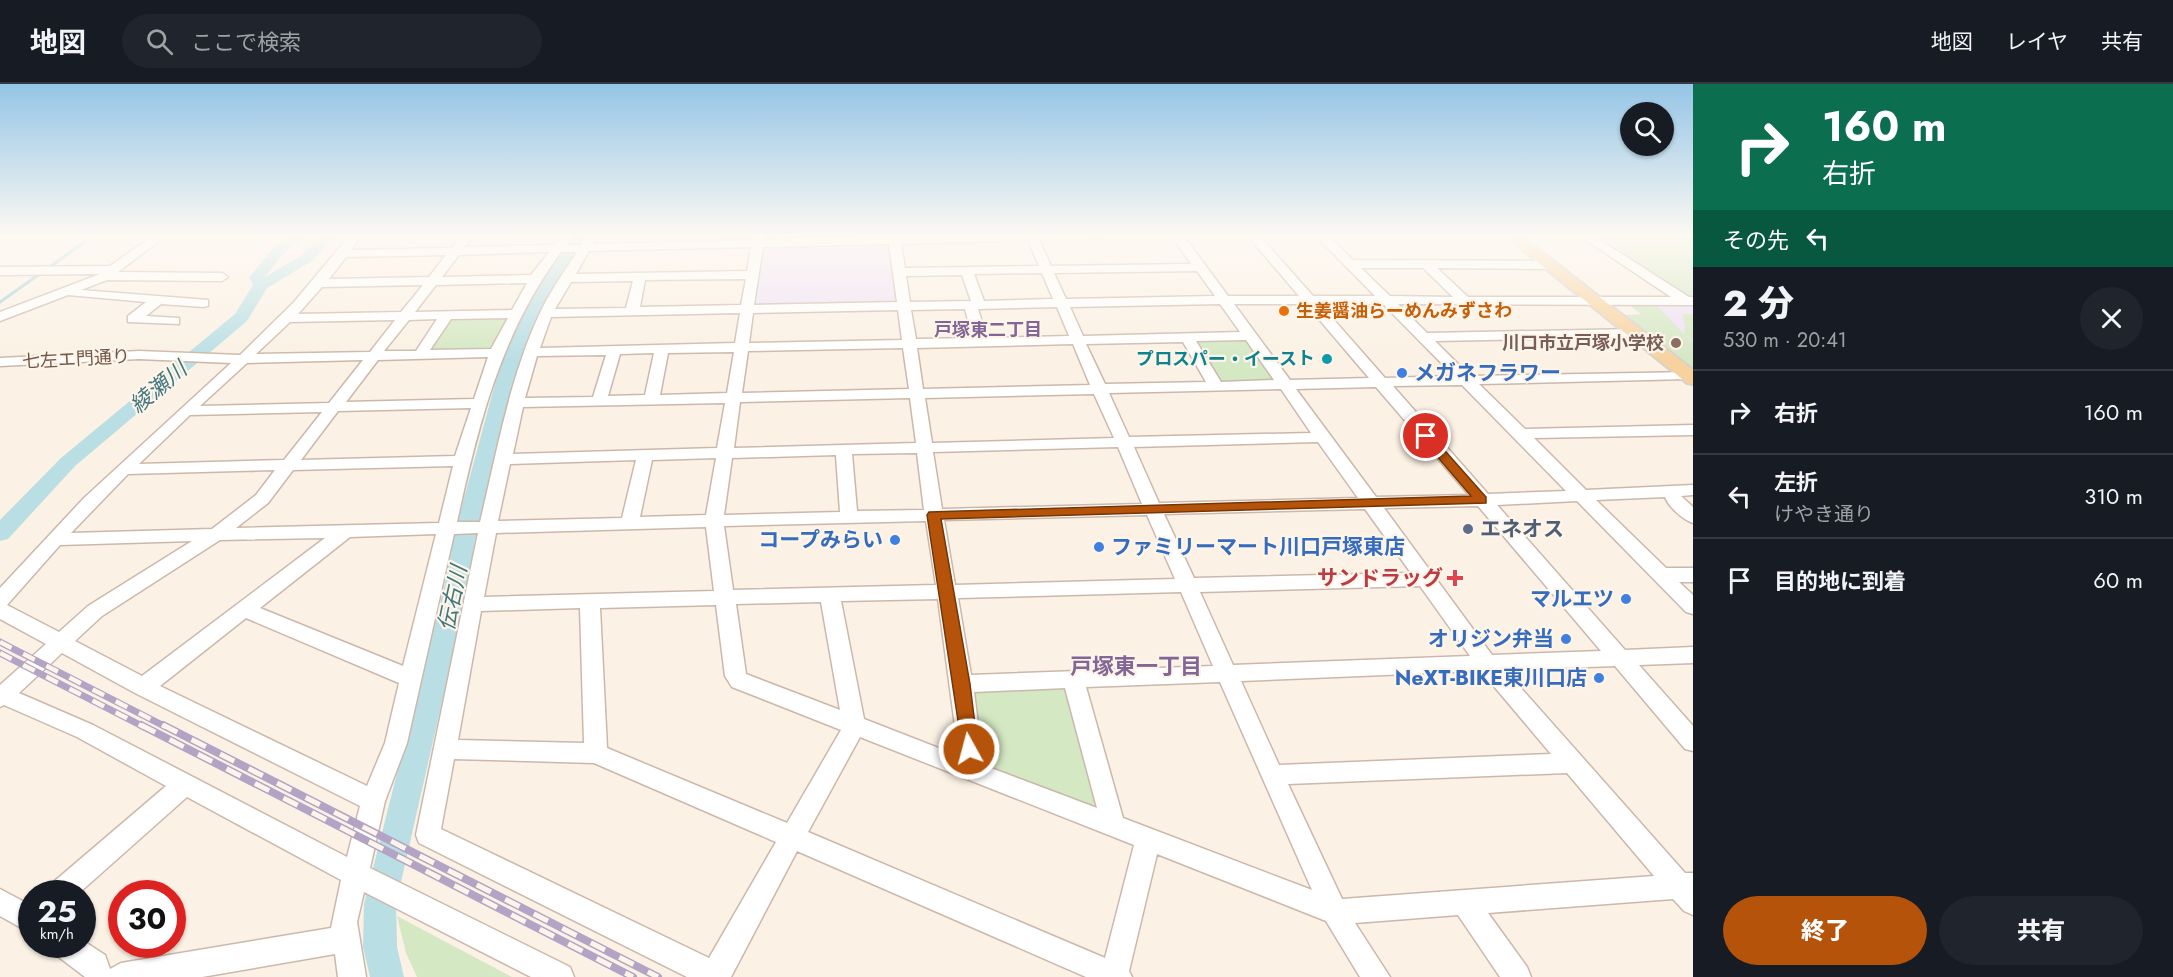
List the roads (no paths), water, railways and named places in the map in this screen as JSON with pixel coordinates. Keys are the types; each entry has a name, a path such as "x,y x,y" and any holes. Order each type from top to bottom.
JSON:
{"main road":[{"path":"1566,277 1690,377"}],"street":[{"path":"0,317 68,292 101,277"},
{"path":"183,277 222,277"},
{"path":"68,292 199,302 205,287 180,287 190,277"},
{"path":"0,601 55,539 124,469 238,358 286,318 325,277"},
{"path":"436,277 262,499 217,534 95,611 1,696 85,731 362,877 560,977"},
{"path":"352,977 344,922 362,877 373,801 396,743 462,461 496,352 538,277"},
{"path":"632,312 640,277"},
{"path":"658,277 567,278 546,314 531,352 483,527 474,604 447,749 428,835 716,976 854,727 830,595"},
{"path":"753,277 714,521 736,676 740,681 1336,912 1464,902 1688,891"},
{"path":"900,277 934,515 962,684 972,771"},
{"path":"968,277 981,342"},
{"path":"1050,277 1124,441 1151,509 1272,775 1336,912 1376,977"},
{"path":"1208,277 1487,664 1571,763 1688,891"},
{"path":"1290,277 1693,742"},
{"path":"1363,277 1693,607"},
{"path":"1439,277 1465,301"},
{"path":"1651,277 1690,301"},
{"path":"320,283 535,279"},
{"path":"159,299 133,319 174,321"},
{"path":"546,314 1225,300 1690,301"},
{"path":"286,318 515,314"},
{"path":"421,354 447,315"},
{"path":"1424,337 1635,333"},
{"path":"531,352 1251,336"},
{"path":"1187,337 1216,386"},
{"path":"651,400 662,350"},
{"path":"599,401 614,351"},
{"name":"七左エ門通り","path":"0,362 152,355 238,358 496,352"},
{"path":"516,403 1466,380 1690,377"},
{"path":"186,411 479,403"},
{"path":"1519,434 1693,430"},
{"path":"502,459 1324,437"},
{"path":"844,450 849,517"},
{"path":"630,523 645,455"},
{"path":"124,469 291,463 462,461"},
{"path":"1581,495 1601,487 1693,483"},
{"path":"55,539 1481,500 1693,490"},
{"path":"1581,495 1617,500 1693,497"},
{"path":"1673,498 1693,517"},
{"path":"143,687 346,531"},
{"path":"1662,575 1693,575"},
{"path":"474,604 1424,579"},
{"path":"590,601 597,753"},
{"path":"244,609 410,678"},
{"path":"0,610 143,687 373,801"},
{"path":"962,684 1693,655"},
{"path":"1074,681 1112,827"},
{"path":"447,749 597,753 1116,976 1148,841"},
{"path":"1272,775 1571,763"},
{"path":"76,880 185,784"},
{"path":"0,902 18,912"},
{"path":"1464,902 1517,977"},
{"path":"121,977 346,939"},
{"path":"84,958 94,965 99,977"}],"waterway":[{"path":"0,302 36,277"},
{"name":"綾瀬川","path":"257,277 261,285"},
{"path":"261,285 277,277"},
{"name":"伝右川","path":"387,977 380,947 380,904 457,583 464,539 505,380 521,334 537,301 553,277"},
{"name":"綾瀬川","path":"0,534 68,462 241,317 261,285"}],"railway":[{"path":"0,642 166,727"},
{"path":"0,653 144,727"},
{"path":"141,725 633,977"},
{"path":"163,725 658,977"}],"place":[{"name":"生姜醤油らーめんみずさわ","path":"1284,311"},
{"name":"川口市立戸塚小学校","path":"1676,343"},
{"name":"プロスパー・イースト","path":"1327,359"},
{"name":"メガネフラワー","path":"1402,373"},
{"name":"エネオス","path":"1468,529"},
{"name":"コープみらい","path":"895,540"},
{"name":"ファミリーマート川口戸塚東店","path":"1099,547"},
{"name":"サンドラッグ","path":"1455,578"},
{"name":"マルエツ","path":"1626,599"},
{"name":"オリジン弁当","path":"1566,639"},
{"name":"NeXT-BIKE東川口店","path":"1599,678"}],"district":[{"name":"戸塚東二丁目","path":"988,330"},
{"name":"戸塚東一丁目","path":"1136,666"}]}
